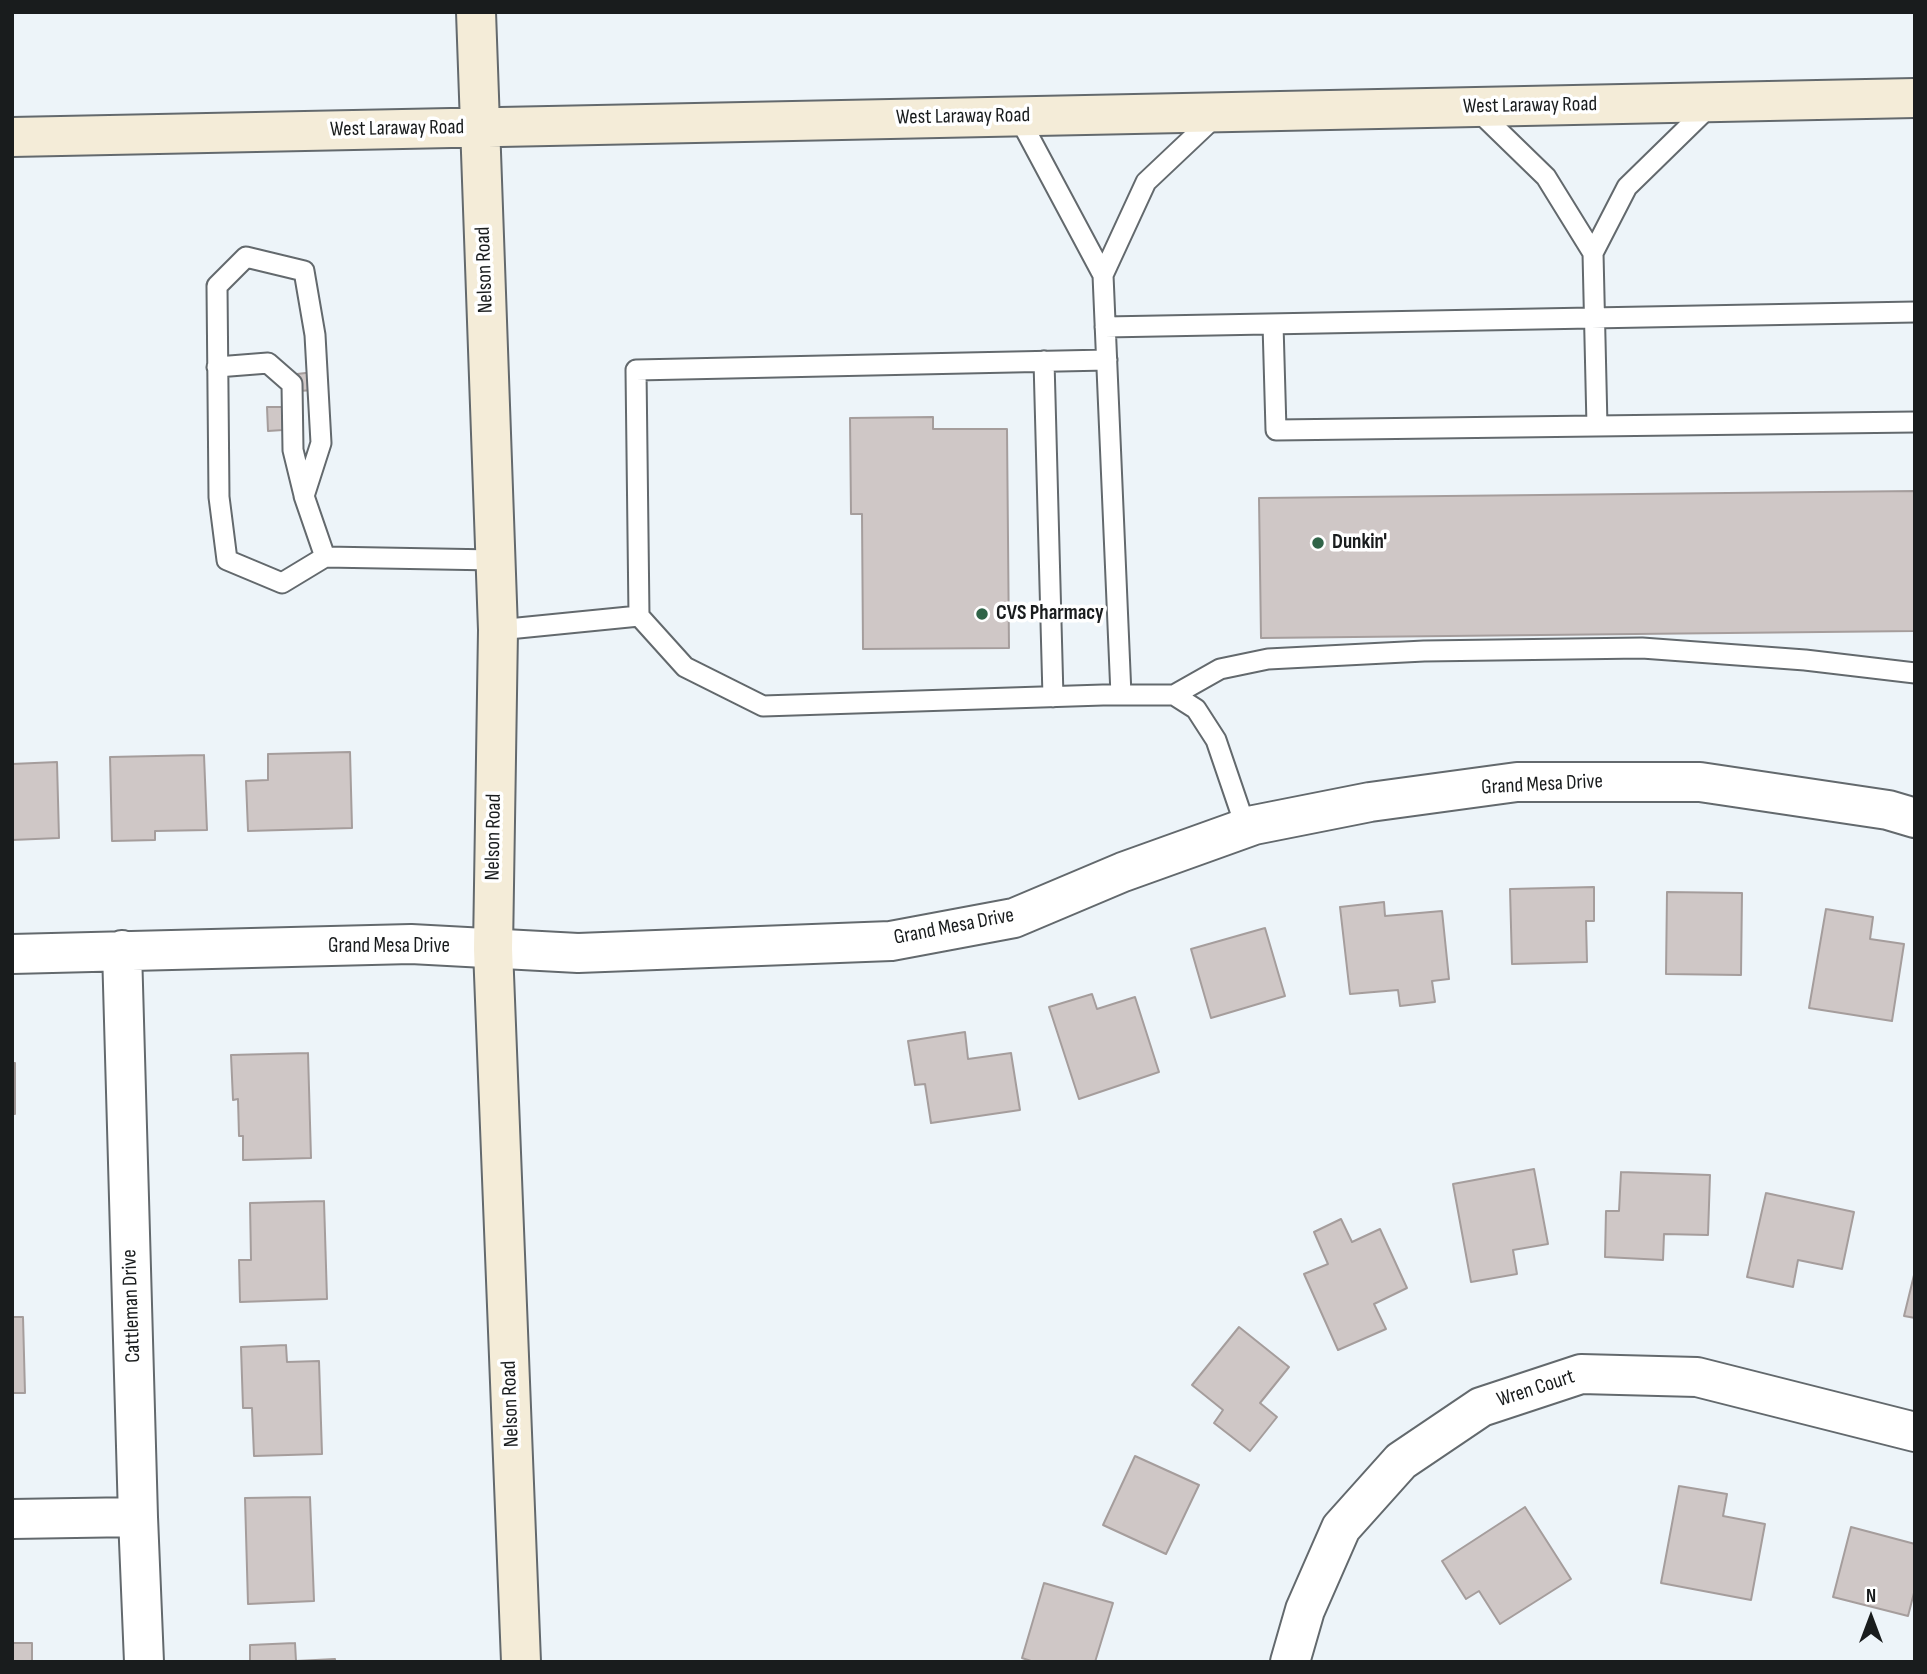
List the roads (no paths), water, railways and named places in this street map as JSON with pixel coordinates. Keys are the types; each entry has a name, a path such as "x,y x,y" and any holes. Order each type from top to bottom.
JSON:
{"main road":[{"name":"Nelson Road","path":"476,12 498,630 493,949 521,1662"},
{"name":"West Laraway Road","path":"12,137 1915,98"}],"street":[{"name":"Grand Mesa Drive","path":"12,954 411,944 578,953 891,940 1014,918 1123,872 1246,828 1370,802 1517,782 1700,782 1888,810 1915,818"},
{"name":"Cattleman Drive","path":"122,950 144,1662"},
{"name":"Wren Court","path":"1290,1662 1306,1610 1341,1528 1401,1461 1481,1407 1581,1374 1697,1377 1915,1432"},
{"path":"12,1519 138,1517"}],"lane":[{"path":"1597,426 1593,253 1627,187 1713,102"},
{"path":"1474,107 1546,177 1593,253"},
{"path":"1103,275 1146,182 1220,112"},
{"path":"1018,116 1103,275 1121,695"},
{"path":"304,496 321,443 314,335 304,271 246,257 217,286 219,498 227,560 282,583 325,558 495,560"},
{"path":"1105,327 1915,312"},
{"path":"1273,324 1276,430 1915,422"},
{"path":"1107,360 636,370 639,616 685,667 763,706 1174,695 1220,668 1268,659 1424,651 1642,648 1805,660 1915,673"},
{"path":"1044,361 1053,697"},
{"path":"217,367 268,363 292,384 293,450 304,496 325,558"},
{"path":"498,630 639,616"},
{"path":"1174,695 1196,709 1216,740 1246,828"}],"place":[{"name":"Dunkin'","path":"1318,543"},
{"name":"CVS Pharmacy","path":"982,614"}]}
